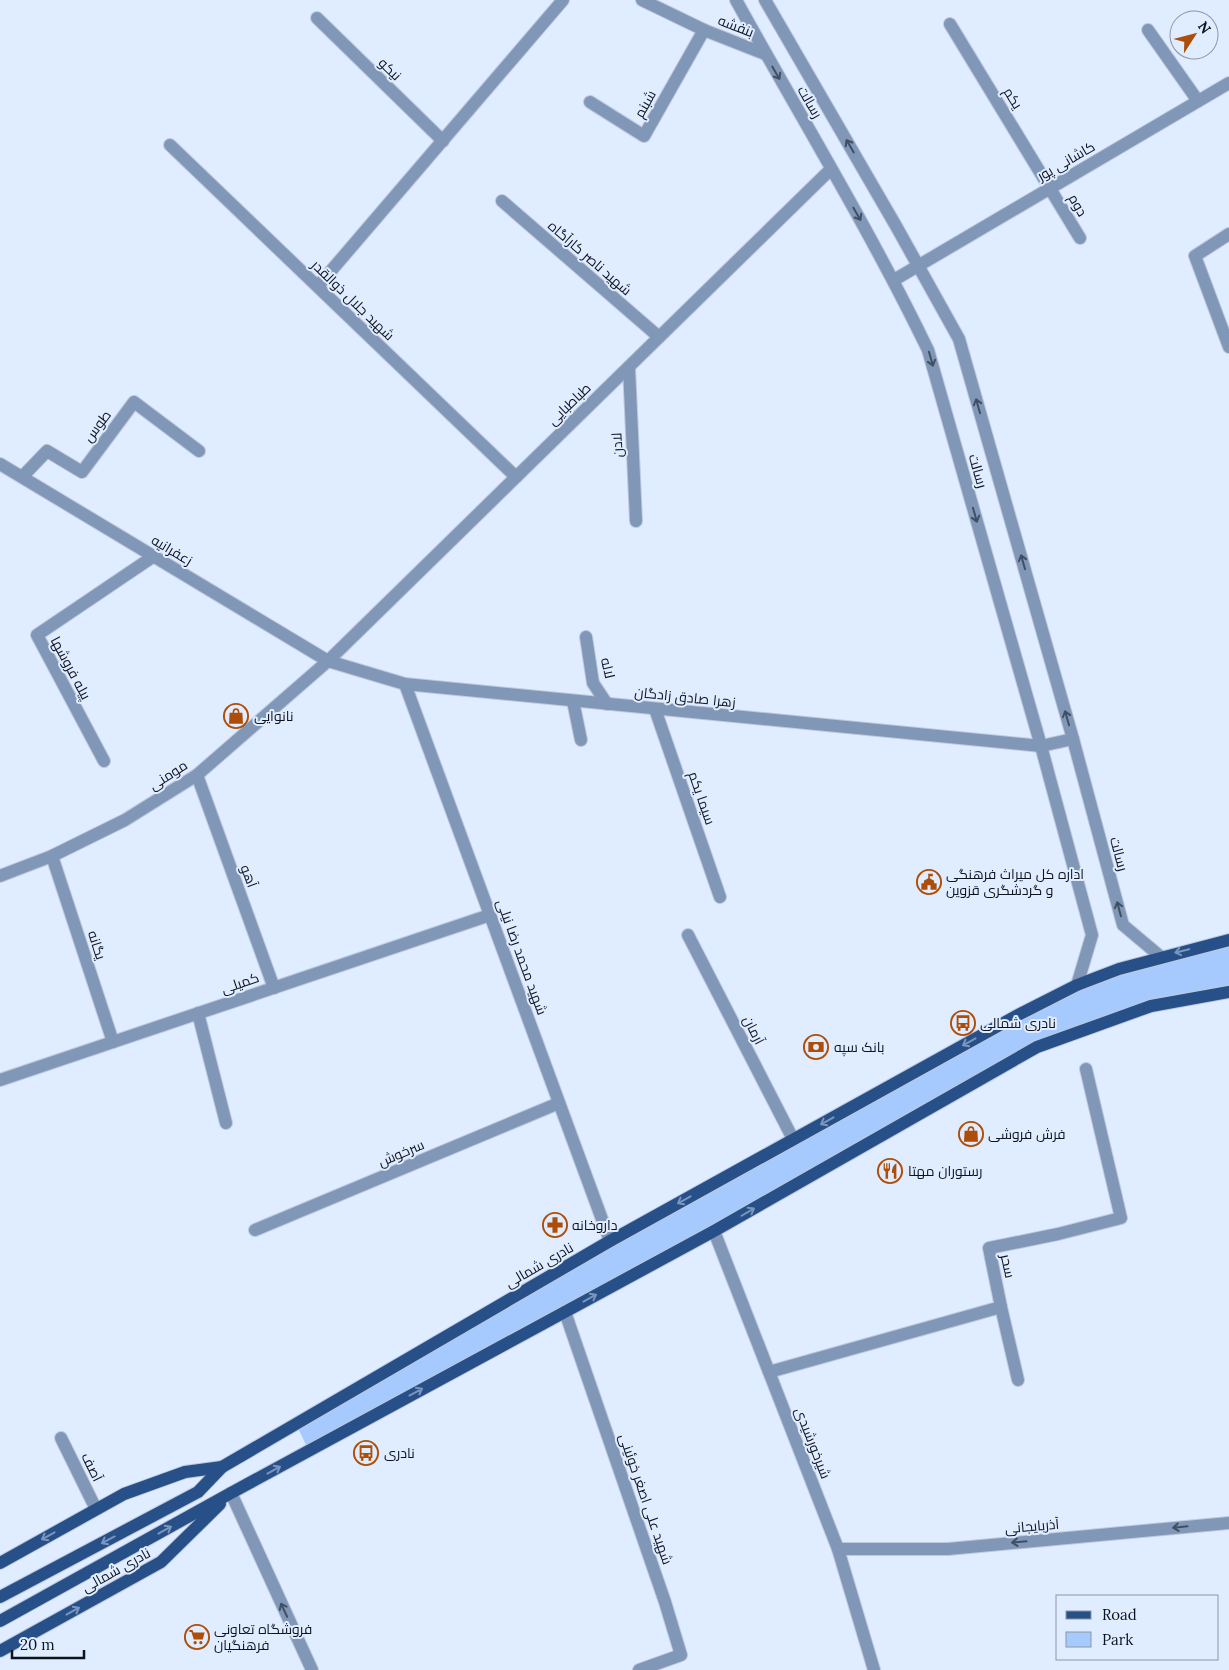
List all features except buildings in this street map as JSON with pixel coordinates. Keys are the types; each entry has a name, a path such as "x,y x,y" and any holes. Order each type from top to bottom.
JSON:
{"main road":[{"name":"نادری شمالی","path":"0,1598 198,1492 222,1468 610,1241 1018,1015 1077,986 1119,969 1229,940"},
{"name":"نادری شمالی","path":"0,1621 231,1493 714,1231 1037,1047 1151,1006 1229,992"},
{"name":"نادری شمالی","path":"1,1559 124,1494 185,1472 222,1468"},
{"name":"نادری شمالی","path":"0,1651 161,1562 231,1493"}],"street":[{"path":"318,286 563,0"},
{"name":"بنفشه","path":"642,0 704,30 765,54"},
{"name":"رسالت","path":"736,0 894,280 928,350 1041,746 1092,936 1077,986"},
{"name":"رسالت","path":"765,0 959,339 1073,739 1123,925 1161,957"},
{"name":"نیکو","path":"317,18 443,140"},
{"name":"یکم","path":"950,24 1050,187"},
{"name":"شبنم","path":"590,102 644,136 704,30"},
{"path":"1148,30 1198,101"},
{"name":"کاشانی پور","path":"894,280 1229,83"},
{"name":"شهید جلال ذوالقدر","path":"170,144 516,477"},
{"name":"طباطبایی","path":"328,661 831,169"},
{"name":"دوم","path":"1050,187 1080,238"},
{"name":"شهید ناصر کارآگاه","path":"502,201 659,337"},
{"path":"1229,234 1195,256 1229,347"},
{"name":"لادن","path":"629,367 636,521"},
{"name":"طوس","path":"22,477 47,451 82,472 134,402 199,451"},
{"name":"زعفرانیه","path":"1,467 22,477 328,661"},
{"name":"پیله فروشها","path":"104,761 37,635 154,556"},
{"name":"لاله","path":"586,636 593,683 607,704"},
{"name":"زهرا صادق زادگان","path":"328,661 405,684 1041,746 1073,739"},
{"name":"مومنی","path":"0,876 52,856 125,820 197,775 328,661"},
{"name":"شهید محمد رضا نیلی","path":"405,684 610,1241"},
{"path":"573,701 581,740"},
{"name":"سیما یکم","path":"656,709 720,897"},
{"name":"آهو","path":"197,775 274,988"},
{"name":"یگانه","path":"52,856 113,1042"},
{"name":"کمیلی","path":"0,1080 490,915"},
{"name":"آرمان","path":"688,935 794,1139"},
{"path":"198,1013 226,1123"},
{"name":"سحر","path":"1001,1307 989,1248 1058,1234 1121,1218 1086,1069"},
{"name":"سرخوش","path":"254,1230 559,1104"},
{"name":"شیرخورشیدی","path":"714,1231 838,1549 874,1670"},
{"path":"769,1372 1001,1307 1018,1380"},
{"name":"شهید علی اصغر خوئینی","path":"565,1312 665,1602 681,1655 639,1670"},
{"name":"آصف","path":"62,1438 96,1509"},
{"path":"231,1493 312,1670"},
{"name":"آذربایجانی","path":"838,1549 948,1549 1229,1523"}],"green space":[{"path":"1229,940 1229,992 1151,1006 1037,1047 309,1451 296,1424 1077,985"}],"place":[{"name":"نانوایی","path":"236,716"},
{"name":"اداره کل میراث فرهنگی و گردشگری قزوین","path":"929,882"},
{"name":"نادری شمالی","path":"963,1023"},
{"name":"بانک سپه","path":"816,1047"},
{"name":"فرش فروشی","path":"971,1134"},
{"name":"رستوران مهتا","path":"890,1171"},
{"name":"داروخانه","path":"555,1225"},
{"name":"نادری","path":"366,1453"},
{"name":"فروشگاه تعاونی فرهنگیان","path":"197,1637"}]}
